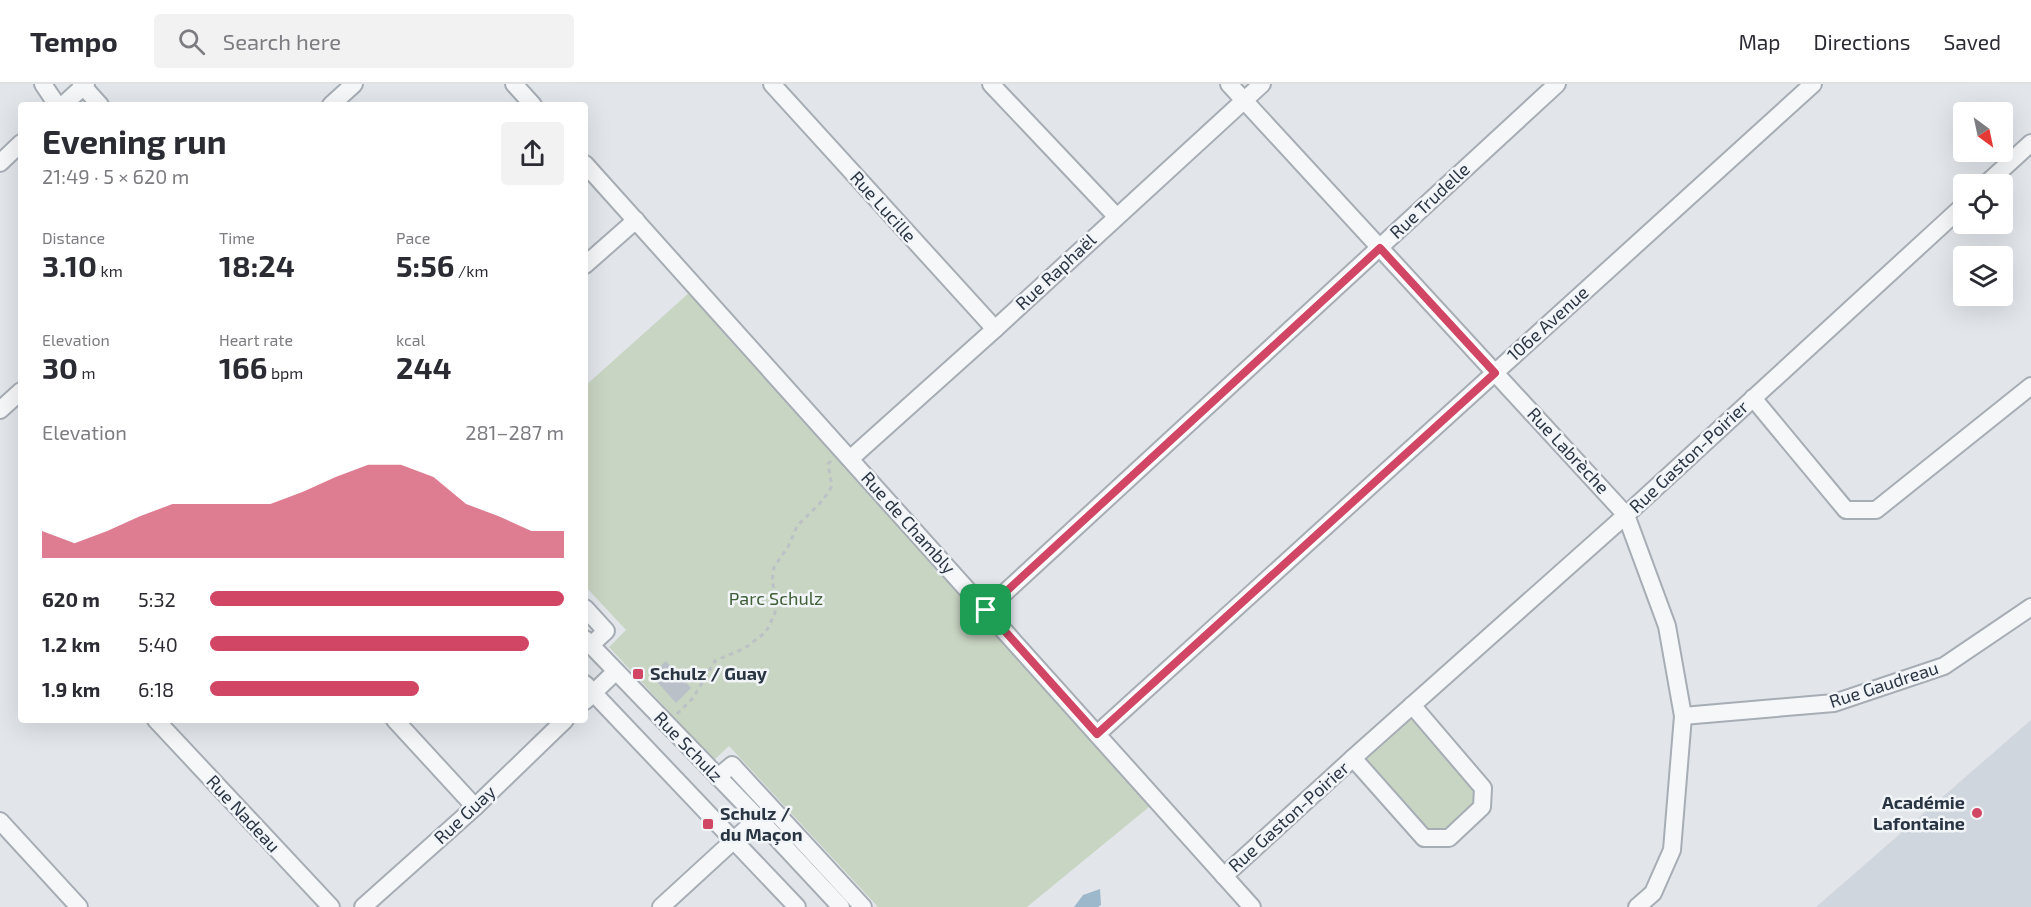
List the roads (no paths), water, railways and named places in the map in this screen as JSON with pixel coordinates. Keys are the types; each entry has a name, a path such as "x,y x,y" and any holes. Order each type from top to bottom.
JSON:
{"street":[{"path":"43,84 55,102"},
{"path":"334,102 354,84"},
{"path":"514,84 529,102"},
{"name":"Rue Lucille","path":"771,84 995,329"},
{"path":"991,84 1116,216"},
{"name":"Rue Labrèche","path":"1229,84 1626,515 1667,626 1683,717 1672,850 1653,893 1637,907"},
{"name":"Rue Raphaël","path":"845,454 995,329 1262,84"},
{"name":"Rue Trudelle","path":"986,610 1557,84"},
{"name":"106e Avenue","path":"1097,734 1813,84"},
{"path":"66,102 83,85 97,102"},
{"path":"1997,174 2031,143"},
{"path":"0,163 18,146"},
{"name":"Rue de Chambly","path":"588,167 1252,907"},
{"name":"Rue Gaston-Poirier","path":"1224,876 1626,515 1953,215"},
{"path":"588,262 636,220"},
{"path":"1753,398 1846,510 1876,510 2031,386"},
{"path":"0,410 18,394"},
{"name":"Rue Gaudreau","path":"1683,717 1834,703 1944,666 2031,607"},
{"path":"588,611 606,631 588,642"},
{"name":"Rue Schulz","path":"588,642 841,907"},
{"path":"588,693 615,672"},
{"name":"Rue Schulz","path":"588,693 797,907"},
{"name":"Rue Gaston-Poirier","path":"1353,758 1424,838 1449,838 1482,807 1483,788 1412,705"},
{"name":"Rue Nadeau","path":"159,723 331,907"},
{"path":"398,723 475,807"},
{"name":"Rue Guay","path":"363,907 475,807 562,723"},
{"path":"718,777 732,765 863,907"},
{"path":"661,907 758,818"},
{"path":"0,821 79,907"}],"water":[{"path":"1100,889 1101,905 1074,907 1083,895"}],"place":[{"name":"Schulz / Guay","path":"638,674"},
{"name":"Académie Lafontaine","path":"1977,813"},
{"name":"Schulz / du Maçon","path":"708,824"}],"park label":[{"name":"Parc Schulz","path":"776,599"}]}
